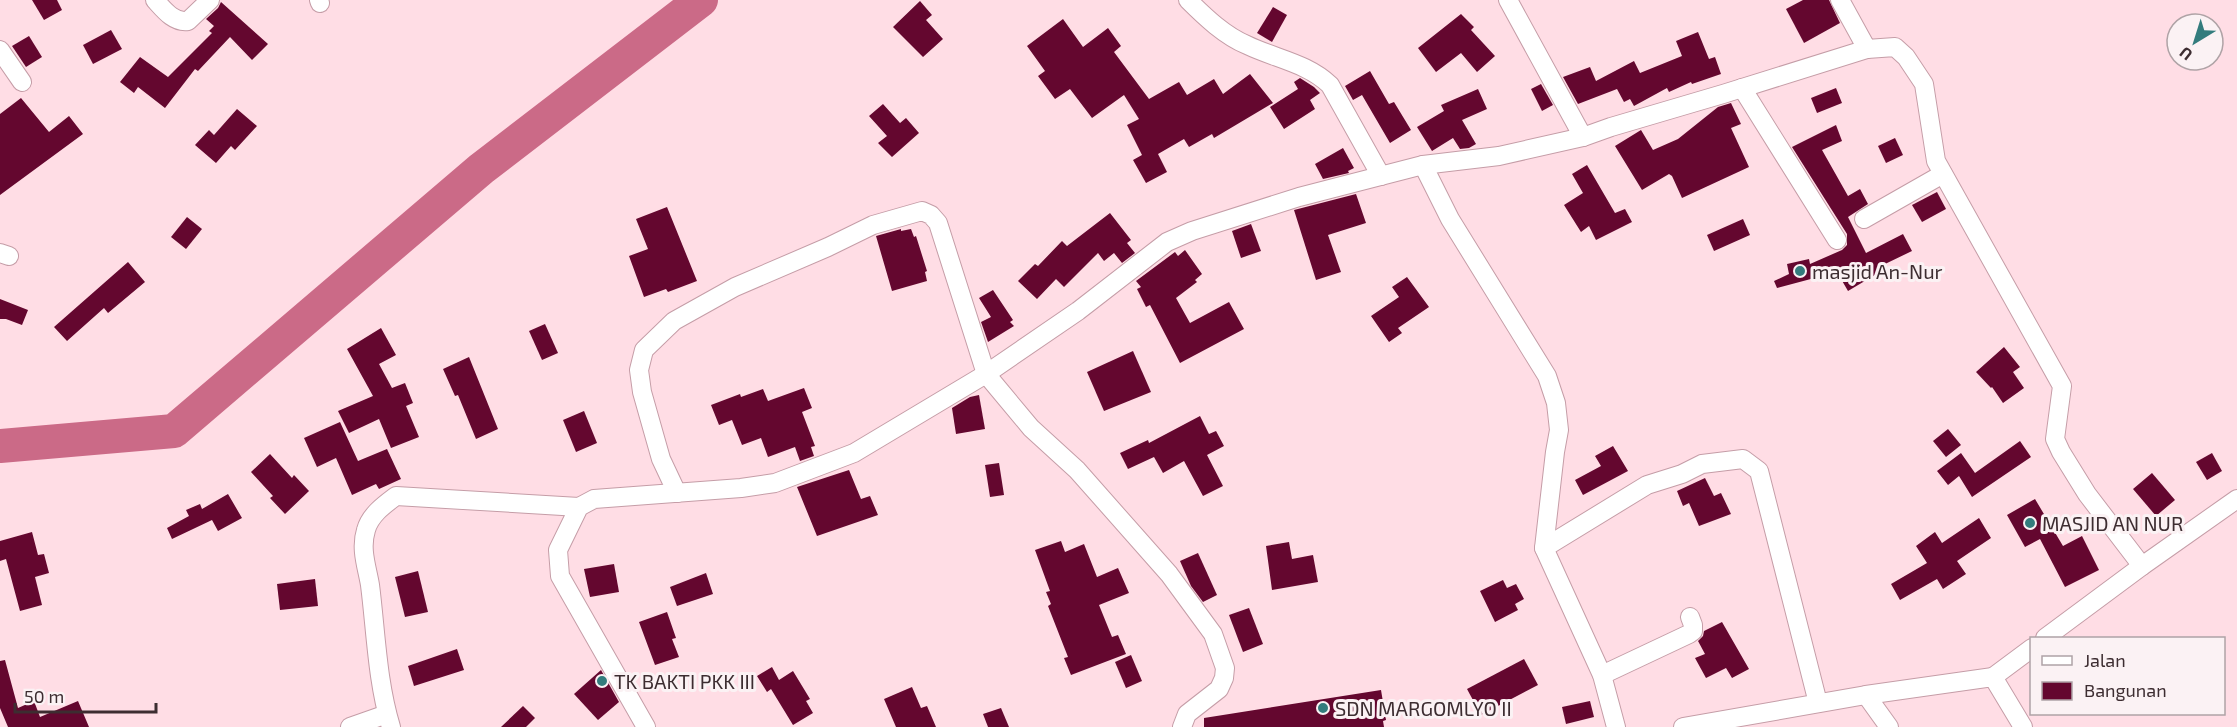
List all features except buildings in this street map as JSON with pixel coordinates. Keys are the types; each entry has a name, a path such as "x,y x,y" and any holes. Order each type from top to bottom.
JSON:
{"street":[{"path":"155,0 176,19 185,22 210,0"},
{"path":"1188,0 1204,16 1244,44 1303,65 1319,75 1330,86 1381,176"},
{"path":"1508,0 1583,137"},
{"path":"1840,0 1867,49"},
{"path":"350,727 389,721 378,660 363,545 366,528 379,509 396,496 579,507 594,499 776,483 854,453 986,374 1078,311 1167,242 1192,231 1288,200 1424,165 1499,156 1583,137 1867,49 1895,47 1906,57 1924,84 1936,161 2062,386 2055,439 2087,494 2142,566"},
{"path":"0,50 22,82"},
{"path":"1742,88 1837,240"},
{"path":"1424,165 1450,219 1547,376 1556,403 1559,430 1544,548 1602,675 1616,727"},
{"path":"1864,219 1943,174"},
{"path":"677,493 661,459 642,392 639,370 644,351 674,321 735,287 873,225 922,211 932,215 938,223 986,374 1031,428 1077,470 1169,574 1213,634 1225,668 1224,678 1219,689 1187,714 1182,727"},
{"path":"1544,548 1647,486 1682,474 1702,464 1743,459 1759,471 1818,703"},
{"path":"2047,637 2237,499"},
{"path":"579,507 558,550 560,576 646,727"},
{"path":"1602,675 1689,634 1693,631 1694,625 1690,617"},
{"path":"1683,727 1866,695 1993,677 2030,649"},
{"path":"1993,677 2024,727"},
{"path":"1866,695 1889,727"}],"waterway":[{"path":"0,446 174,431 481,169 701,0"}],"place":[{"name":"masjid An-Nur","path":"1800,271"},
{"name":"MASJID AN NUR","path":"2030,523"},
{"name":"TK BAKTI PKK III","path":"602,681"},
{"name":"SDN MARGOMLYO II","path":"1323,708"}]}
